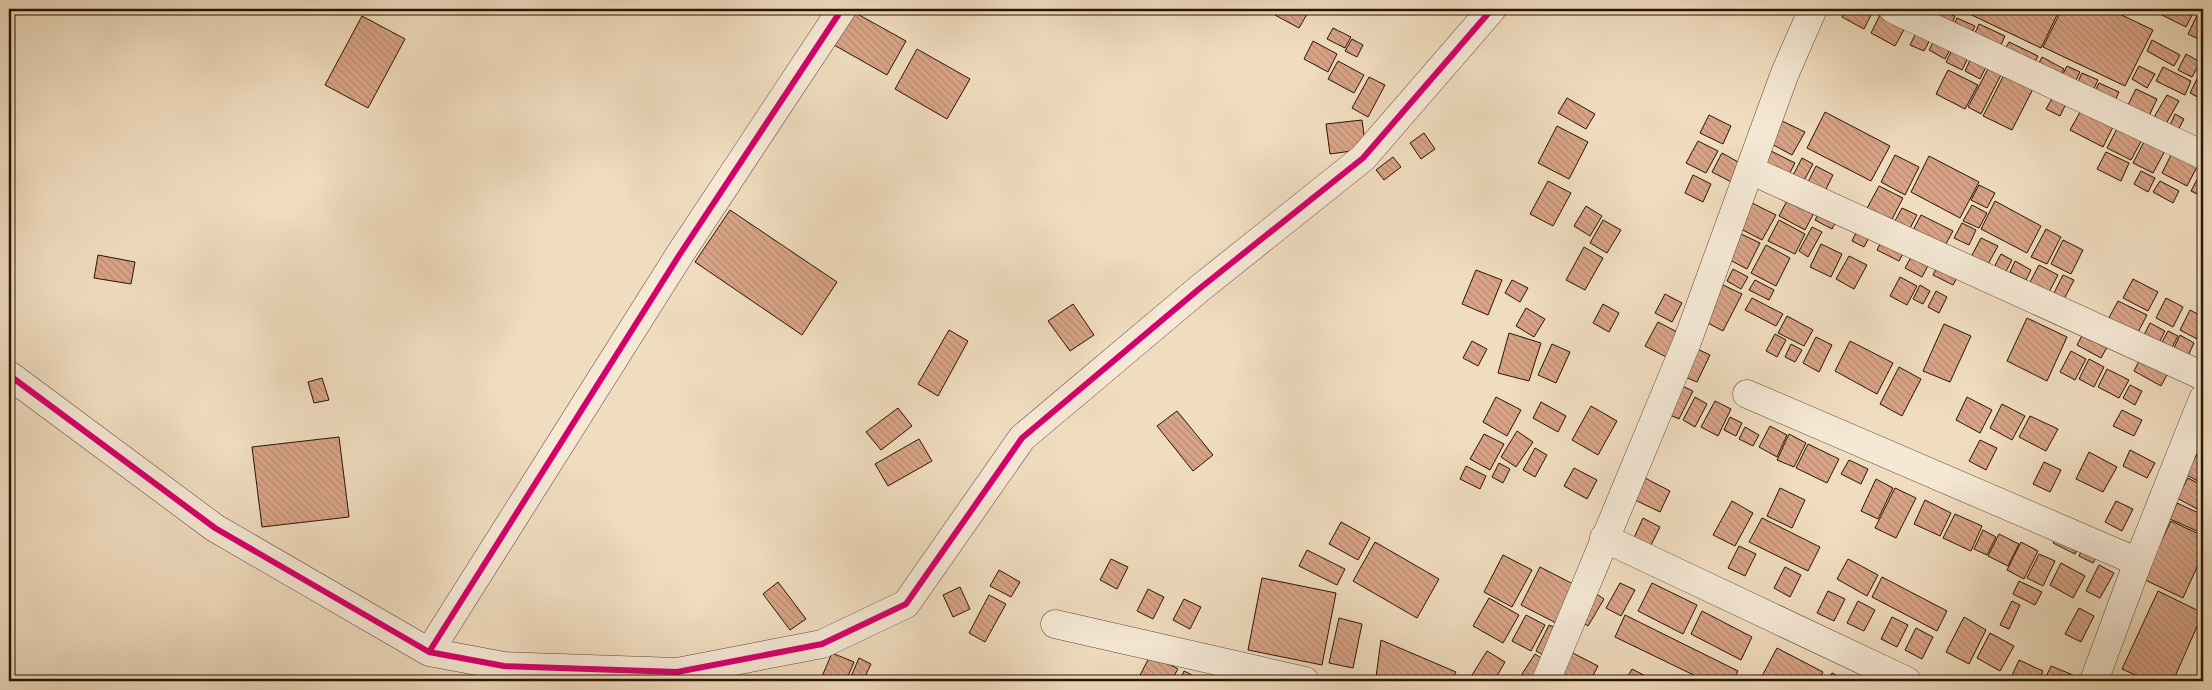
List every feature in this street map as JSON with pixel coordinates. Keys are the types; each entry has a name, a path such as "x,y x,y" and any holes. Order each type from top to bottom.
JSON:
{"street":[{"path":"429,652 680,254 842,9"},
{"path":"9,375 215,528 429,652 504,666 677,672 822,644 906,604 1022,438 1199,288 1363,158 1492,9"},
{"path":"1546,681 1687,342 1785,73 1813,9"},
{"path":"1893,9 2203,155"},
{"path":"1750,170 2203,376"},
{"path":"1747,394 2138,562"},
{"path":"2094,681 2138,562 2203,399"},
{"path":"1604,538 1907,681"},
{"path":"1055,624 1305,681"}],"building":[{"path":"1279,9 1310,9 1299,28 1275,15"},
{"path":"1847,9 1874,9 1864,29 1842,17"},
{"path":"1936,9 1955,16 1948,32 1929,23"},
{"path":"1959,9 2060,9 2041,48"},
{"path":"2062,9 2109,9 2153,30 2125,86 2043,47"},
{"path":"2150,9 2195,9 2186,27"},
{"path":"2200,9 2203,10 2203,41 2188,34"},
{"path":"852,11 906,41 887,75 834,45"},
{"path":"1881,13 1906,26 1895,46 1871,33"},
{"path":"362,16 405,39 368,108 325,85"},
{"path":"1957,18 1975,26 1968,41 1950,33"},
{"path":"1979,24 2005,36 1997,54 1971,42"},
{"path":"1333,28 1351,37 1345,48 1327,39"},
{"path":"1917,31 1931,38 1924,51 1910,45"},
{"path":"1936,37 1952,46 1945,59 1929,50"},
{"path":"1352,39 1363,45 1357,57 1345,51"},
{"path":"2152,40 2180,55 2174,66 2147,51"},
{"path":"1313,41 1337,54 1328,72 1304,59"},
{"path":"2009,42 2038,56 2031,69 2002,55"},
{"path":"1953,48 1969,56 1962,70 1946,62"},
{"path":"917,49 970,79 947,119 895,89"},
{"path":"2186,54 2200,62 2192,77 2178,70"},
{"path":"1972,56 1988,63 1980,79 1965,71"},
{"path":"2042,57 2064,69 2056,82 2035,71"},
{"path":"1338,61 1364,75 1354,93 1328,79"},
{"path":"1990,65 2003,71 1981,114 1968,107"},
{"path":"2067,66 2080,72 2071,90 2058,84"},
{"path":"2139,66 2155,74 2147,88 2132,79"},
{"path":"2163,67 2191,81 2185,95 2156,81"},
{"path":"2203,67 2203,100 2190,93"},
{"path":"2007,69 2036,83 2012,130 1983,116"},
{"path":"1948,70 1978,85 1965,109 1936,94"},
{"path":"2082,73 2098,80 2089,99 2073,92"},
{"path":"1369,77 1385,85 1368,117 1352,108"},
{"path":"2099,83 2119,92 2111,109 2091,99"},
{"path":"2136,89 2157,99 2147,120 2126,109"},
{"path":"2054,95 2067,102 2060,116 2046,109"},
{"path":"2167,95 2179,101 2162,131 2150,124"},
{"path":"1567,98 1595,114 1586,129 1558,113"},
{"path":"2083,107 2115,123 2103,147 2070,130"},
{"path":"1825,112 1890,146 1871,181 1807,148"},
{"path":"2175,114 2184,119 2175,136 2167,132"},
{"path":"1709,115 1731,126 1723,144 1700,133"},
{"path":"1778,119 1805,132 1792,155 1766,141"},
{"path":"1362,120 1366,149 1330,154 1326,124"},
{"path":"2120,123 2144,136 2131,160 2107,148"},
{"path":"1557,126 1588,142 1569,179 1538,163"},
{"path":"1424,133 1435,149 1421,159 1410,143"},
{"path":"2147,136 2167,147 2153,173 2133,163"},
{"path":"1698,141 1718,151 1706,173 1686,163"},
{"path":"1767,149 1795,163 1785,182 1757,167"},
{"path":"2173,151 2198,165 2187,186 2162,173"},
{"path":"2106,152 2129,163 2121,181 2097,169"},
{"path":"1722,153 1749,168 1739,186 1712,172"},
{"path":"1895,155 1919,167 1905,195 1881,182"},
{"path":"1929,156 1979,182 1960,218 1911,192"},
{"path":"1393,157 1401,167 1384,180 1376,170"},
{"path":"1802,158 1813,164 1800,188 1789,183"},
{"path":"1816,166 1833,175 1822,197 1805,188"},
{"path":"2203,168 2203,197 2191,191"},
{"path":"2141,171 2155,178 2148,192 2134,184"},
{"path":"1693,175 1711,184 1703,202 1685,193"},
{"path":"1548,181 1571,193 1553,226 1530,214"},
{"path":"2160,181 2179,191 2173,203 2153,192"},
{"path":"1979,185 1995,193 1987,208 1971,200"},
{"path":"1879,186 1903,198 1889,225 1865,212"},
{"path":"1790,195 1816,209 1805,230 1779,216"},
{"path":"1995,201 2041,226 2027,253 1981,229"},
{"path":"1752,203 1776,215 1762,240 1739,228"},
{"path":"1972,205 1987,213 1979,228 1963,221"},
{"path":"1586,206 1602,216 1590,236 1574,226"},
{"path":"1822,207 1839,216 1832,229 1815,220"},
{"path":"1902,208 1917,215 1906,236 1891,228"},
{"path":"730,210 837,282 802,335 695,262"},
{"path":"1921,215 1953,231 1942,251 1911,234"},
{"path":"1603,220 1621,230 1607,253 1590,243"},
{"path":"1779,220 1805,234 1795,254 1768,241"},
{"path":"1962,223 1976,230 1969,245 1954,238"},
{"path":"1860,224 1873,230 1864,247 1852,241"},
{"path":"1812,227 1822,232 1808,257 1799,251"},
{"path":"2046,229 2061,237 2047,264 2031,257"},
{"path":"1739,233 1760,243 1747,269 1726,258"},
{"path":"1884,236 1906,248 1899,261 1877,250"},
{"path":"1981,238 1998,246 1987,266 1971,257"},
{"path":"2063,240 2083,250 2071,274 2051,264"},
{"path":"1821,244 1842,254 1831,277 1810,267"},
{"path":"1766,245 1790,258 1776,286 1751,273"},
{"path":"1584,247 1603,258 1585,290 1566,280"},
{"path":"1915,250 1932,258 1922,277 1905,268"},
{"path":"2001,254 2012,260 2002,279 1991,273"},
{"path":"98,255 135,262 131,284 94,278"},
{"path":"1849,256 1867,265 1854,289 1836,279"},
{"path":"1940,261 1960,272 1953,285 1933,275"},
{"path":"2015,261 2031,270 2026,280 2010,272"},
{"path":"2039,265 2058,275 2048,294 2029,284"},
{"path":"1733,269 1748,277 1741,289 1727,281"},
{"path":"1476,270 1502,280 1488,315 1462,304"},
{"path":"2063,275 2074,280 2063,301 2053,295"},
{"path":"1900,277 1917,286 1907,305 1890,296"},
{"path":"2133,279 2158,292 2148,311 2123,298"},
{"path":"1512,280 1528,288 1520,302 1505,293"},
{"path":"1755,280 1774,290 1769,300 1749,290"},
{"path":"1723,285 1742,294 1723,331 1704,321"},
{"path":"1920,285 1930,291 1923,304 1913,299"},
{"path":"1936,291 1947,297 1939,313 1928,307"},
{"path":"1665,294 1682,303 1672,322 1655,313"},
{"path":"1752,298 1783,314 1776,326 1745,310"},
{"path":"2166,298 2183,307 2173,327 2156,318"},
{"path":"2118,301 2147,315 2134,340 2105,325"},
{"path":"1073,304 1094,335 1070,351 1048,321"},
{"path":"1603,304 1619,313 1609,332 1593,323"},
{"path":"1526,308 1545,319 1534,337 1516,326"},
{"path":"2190,310 2203,317 2203,331 2199,340 2180,330"},
{"path":"1787,316 1813,330 1804,346 1778,333"},
{"path":"2027,318 2067,337 2047,381 2007,361"},
{"path":"1658,322 1679,333 1666,357 1645,346"},
{"path":"2150,323 2165,331 2156,349 2141,341"},
{"path":"1944,324 1971,336 1950,382 1923,371"},
{"path":"949,330 968,341 938,396 918,384"},
{"path":"2085,330 2110,342 2101,358 2077,345"},
{"path":"2168,331 2178,336 2169,353 2159,348"},
{"path":"1509,333 1541,343 1529,381 1498,373"},
{"path":"1775,334 1786,340 1777,357 1766,351"},
{"path":"2180,335 2194,343 2187,358 2173,350"},
{"path":"1816,337 1832,345 1819,372 1803,363"},
{"path":"1472,341 1487,349 1478,366 1463,358"},
{"path":"1850,341 1893,363 1877,394 1835,371"},
{"path":"1552,344 1570,352 1556,383 1538,375"},
{"path":"1791,344 1802,350 1795,362 1785,357"},
{"path":"1691,346 1710,355 1697,382 1678,374"},
{"path":"2071,351 2086,359 2075,380 2060,372"},
{"path":"2142,355 2170,369 2161,386 2134,371"},
{"path":"2089,359 2104,367 2094,387 2079,379"},
{"path":"1899,367 1921,379 1902,416 1880,404"},
{"path":"2107,369 2129,380 2119,398 2098,387"},
{"path":"322,378 329,400 314,403 308,382"},
{"path":"1676,383 1693,391 1679,419 1663,412"},
{"path":"2130,385 2142,391 2135,405 2123,398"},
{"path":"1496,397 1521,410 1507,436 1483,422"},
{"path":"1695,397 1707,404 1695,427 1683,420"},
{"path":"1967,397 1992,410 1980,433 1956,420"},
{"path":"1715,401 1731,409 1718,436 1701,427"},
{"path":"1541,402 1566,416 1558,432 1533,418"},
{"path":"2002,404 2025,416 2012,440 1990,428"},
{"path":"1591,406 1617,421 1598,455 1572,440"},
{"path":"898,408 912,426 881,450 866,432"},
{"path":"2122,410 2142,420 2134,436 2113,426"},
{"path":"1177,411 1213,455 1193,471 1157,426"},
{"path":"2030,416 2058,429 2046,451 2019,437"},
{"path":"1730,417 1742,423 1736,436 1724,430"},
{"path":"1770,426 1787,435 1777,457 1759,447"},
{"path":"1745,427 1759,435 1753,446 1739,439"},
{"path":"1517,431 1533,442 1516,467 1501,457"},
{"path":"1484,434 1504,444 1490,470 1470,459"},
{"path":"1789,434 1806,443 1794,467 1777,460"},
{"path":"339,437 349,517 262,527 252,447"},
{"path":"919,439 932,461 888,486 875,464"},
{"path":"1980,440 1997,448 1986,470 1969,461"},
{"path":"1808,444 1839,459 1827,483 1796,468"},
{"path":"1535,448 1547,455 1535,477 1523,470"},
{"path":"2130,450 2155,463 2147,478 2123,466"},
{"path":"2089,452 2117,467 2103,492 2076,479"},
{"path":"2198,453 2203,456 2203,484 2185,474"},
{"path":"1849,460 1868,469 1861,484 1841,474"},
{"path":"2044,462 2061,470 2050,492 2033,484"},
{"path":"1499,463 1510,469 1503,483 1492,477"},
{"path":"1466,466 1486,476 1480,489 1460,479"},
{"path":"1574,468 1597,480 1587,499 1564,486"},
{"path":"1645,478 1670,491 1660,512 1635,500"},
{"path":"2188,478 2203,486 2203,502 2199,510 2177,498"},
{"path":"1876,479 1893,488 1878,519 1861,511"},
{"path":"1780,488 1805,500 1792,528 1767,516"},
{"path":"1895,488 1916,498 1896,538 1875,528"},
{"path":"1925,500 1951,513 1940,536 1914,524"},
{"path":"1732,501 1753,513 1735,546 1713,535"},
{"path":"2116,501 2133,509 2122,531 2105,522"},
{"path":"2177,503 2203,515 2203,522 2199,532 2170,519"},
{"path":"1955,514 1982,526 1971,551 1943,538"},
{"path":"1643,518 1660,527 1649,549 1633,540"},
{"path":"1762,518 1820,547 1808,571 1749,542"},
{"path":"2171,521 2203,536 2203,554 2183,598 2143,579"},
{"path":"1341,522 1370,538 1358,560 1329,544"},
{"path":"1983,530 1996,537 1987,555 1974,549"},
{"path":"2060,530 2082,541 2075,554 2053,543"},
{"path":"1999,534 2019,544 2008,566 1988,556"},
{"path":"1375,542 1439,579 1417,618 1353,581"},
{"path":"2021,542 2038,551 2024,579 2007,570"},
{"path":"2085,544 2099,551 2093,563 2079,556"},
{"path":"1739,546 1756,554 1745,576 1728,568"},
{"path":"1307,550 1345,569 1337,585 1299,566"},
{"path":"2039,554 2055,561 2043,586 2027,578"},
{"path":"1503,555 1532,570 1512,607 1484,592"},
{"path":"1111,559 1128,567 1117,589 1100,580"},
{"path":"1848,559 1878,575 1867,596 1837,579"},
{"path":"2061,563 2085,576 2073,598 2050,585"},
{"path":"2099,565 2114,573 2100,598 2086,591"},
{"path":"1540,567 1579,587 1560,625 1521,605"},
{"path":"1785,567 1801,575 1790,597 1774,588"},
{"path":"999,570 1020,582 1011,597 990,586"},
{"path":"1882,577 1947,611 1937,631 1872,597"},
{"path":"1262,578 1336,593 1322,665 1248,650"},
{"path":"2019,581 2042,592 2035,605 2013,594"},
{"path":"778,582 806,619 790,630 763,594"},
{"path":"1620,583 1635,590 1621,616 1606,608"},
{"path":"1652,583 1697,605 1683,634 1638,611"},
{"path":"960,587 970,609 953,617 943,595"},
{"path":"1148,589 1164,597 1153,619 1137,611"},
{"path":"1592,591 1604,599 1588,626 1575,618"},
{"path":"1828,591 1845,599 1834,621 1817,613"},
{"path":"2158,591 2203,613 2173,681 2149,681 2122,669"},
{"path":"989,595 1006,604 985,642 969,633"},
{"path":"1489,598 1519,615 1503,643 1473,626"},
{"path":"1184,599 1201,607 1190,629 1173,620"},
{"path":"1858,601 1875,610 1864,631 1847,623"},
{"path":"2012,601 2020,605 2009,629 2000,625"},
{"path":"2079,608 2094,616 2081,642 2065,634"},
{"path":"1702,611 1752,637 1741,660 1691,634"},
{"path":"1526,615 1545,625 1531,651 1512,641"},
{"path":"1625,615 1738,671 1733,681 1706,681 1615,637"},
{"path":"1892,617 1908,625 1897,647 1881,639"},
{"path":"1964,617 1986,630 1969,664 1946,652"},
{"path":"1339,618 1362,624 1353,668 1329,663"},
{"path":"1549,625 1565,632 1552,659 1536,651"},
{"path":"1916,628 1933,637 1922,659 1905,650"},
{"path":"1990,633 2014,646 2000,671 1977,658"},
{"path":"1381,640 1456,672 1451,681 1386,681 1376,677"},
{"path":"1777,648 1823,672 1818,681 1771,681 1762,676"},
{"path":"1487,651 1505,662 1494,681 1483,681 1472,675"},
{"path":"1569,651 1598,666 1590,681 1553,681"},
{"path":"832,653 854,662 846,681 820,681"},
{"path":"1151,654 1178,669 1171,681 1137,681"},
{"path":"1535,654 1549,663 1533,681 1522,674"},
{"path":"859,658 871,664 863,681 849,681"},
{"path":"2019,660 2043,671 2039,681 2010,680"},
{"path":"2051,666 2073,675 2070,681 2044,681"},
{"path":"1632,669 1655,681 1625,681"},
{"path":"1184,671 1204,681 1179,681"},
{"path":"1832,673 1847,681 1827,681"}],"cycle path":[{"path":"429,652 680,254 842,9"},
{"path":"9,375 215,528 429,652 504,666 677,672 822,644 906,604 1022,438 1199,289 1363,158 1492,9"}]}
